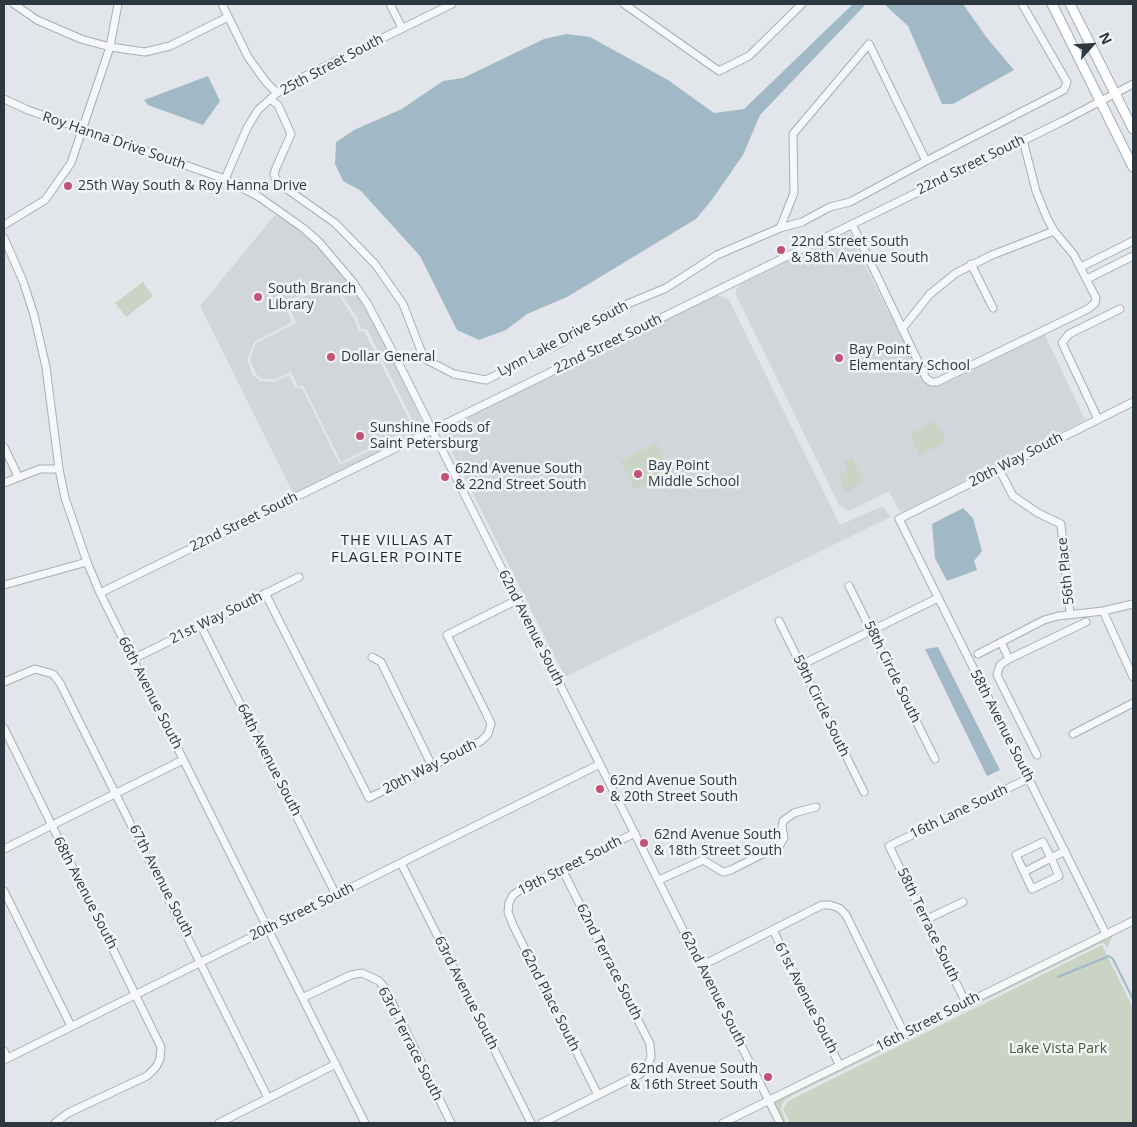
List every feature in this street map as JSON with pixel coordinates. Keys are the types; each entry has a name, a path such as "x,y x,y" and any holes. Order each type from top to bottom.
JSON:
{"main road":[{"path":"1052,4 1133,167"},
{"path":"1070,4 1133,129"}],"street":[{"path":"14,4 37,20 59,30 110,46 145,52 157,50 228,16"},
{"path":"4,225 33,208 57,185 72,163 110,46 118,4"},
{"path":"222,4 257,71 277,93"},
{"path":"390,4 402,28"},
{"name":"25th Street South","path":"225,180 247,128 258,110 277,93 295,81 452,4"},
{"path":"624,4 719,71 749,56 802,4"},
{"path":"780,228 794,193 793,134 869,44 926,161 1064,90 1067,82 1022,4"},
{"name":"22nd Street South","path":"100,593 1101,102 1133,84"},
{"name":"Roy Hanna Drive South","path":"4,99 83,130 225,180"},
{"name":"Lynn Lake Drive South","path":"270,99 278,105 291,134 274,174 277,182 312,206 356,243 375,264 403,304 423,356 434,365 454,374 486,380 561,344 613,310 666,288 717,255 780,228 802,222 830,207 850,202 926,161"},
{"path":"852,224 902,329 930,382 937,382 1088,309 1095,303 1096,298 1081,267 1065,242 1054,231 1039,198 1023,140"},
{"name":"62nd Avenue South","path":"225,180 283,212 320,242 337,261 367,304 780,1123"},
{"path":"902,329 930,294 956,273 971,264 1054,231"},
{"name":"66th Avenue South","path":"4,238 24,281 36,324 49,390 59,468 67,505 87,562 132,659 304,997 365,1123"},
{"path":"1081,267 1133,240"},
{"path":"1087,279 1133,256"},
{"path":"971,264 993,308"},
{"path":"1098,419 1062,343 1063,339 1069,334 1120,309"},
{"name":"20th Way South","path":"899,519 1133,402"},
{"path":"4,447 18,476"},
{"path":"4,483 40,469 59,468"},
{"name":"56th Place","path":"999,469 1013,496 1038,513 1061,524 1070,614"},
{"name":"58th Avenue South","path":"899,519 1106,934"},
{"path":"4,585 87,562"},
{"name":"21st Way South","path":"132,659 299,577"},
{"name":"58th Circle South","path":"849,586 935,759"},
{"name":"20th Way South","path":"265,593 369,798 481,741 488,734 490,724 486,713 447,635 517,600"},
{"path":"801,665 872,632 938,598"},
{"path":"978,654 1044,620 1070,614 1103,611 1133,604"},
{"path":"1103,611 1133,677"},
{"name":"59th Circle South","path":"779,621 864,792"},
{"path":"1037,755 997,675 1000,665 1086,622"},
{"name":"64th Avenue South","path":"202,626 336,895"},
{"path":"1001,642 1009,659"},
{"path":"372,657 381,662 432,766"},
{"name":"67th Avenue South","path":"4,682 28,670 46,670 53,674 60,683 268,1098"},
{"path":"1072,734 1133,703"},
{"name":"68th Avenue South","path":"4,728 158,1037 161,1047 160,1059 156,1067 147,1076 68,1113 55,1123"},
{"path":"4,849 183,760"},
{"name":"20th Street South","path":"5,1056 71,1026 600,764"},
{"name":"16th Lane South","path":"889,846 1029,778"},
{"path":"658,880 703,860 723,872 731,870 775,848 784,838 783,821 794,813 816,806"},
{"name":"19th Street South","path":"509,903 513,895 520,890 635,833"},
{"path":"1042,842 1051,858 1059,876 1032,889 1016,855 1042,842"},
{"name":"58th Terrace South","path":"889,846 966,1004"},
{"path":"1024,872 1065,851"},
{"name":"63rd Avenue South","path":"401,863 532,1123"},
{"name":"62nd Terrace South","path":"562,869 650,1044 651,1058 647,1067 640,1074 598,1095"},
{"path":"4,891 71,1026"},
{"path":"925,920 963,902"},
{"name":"62nd Place South","path":"509,903 508,912 513,925 598,1095"},
{"path":"701,966 822,905 830,905 839,908 846,915 905,1034"},
{"name":"16th Street South","path":"723,1123 1133,920"},
{"name":"61st Avenue South","path":"772,930 840,1066"},
{"name":"63rd Terrace South","path":"304,997 351,975 362,973 371,976 385,988 451,1123"},
{"path":"218,1123 336,1064"},
{"path":"542,1123 598,1095"}],"shaded area":[{"path":"274,216 282,216 326,254 350,283 384,342 426,430 293,493 200,306","holes":["330,281 333,282 357,317 361,329 367,329 415,425 414,429 342,464 339,463 302,388 295,388 289,375 275,382 260,381 253,375 247,360 254,342 292,322 285,306 287,302"]},
{"name":"Bay Point Elementary School","path":"848,232 927,385 939,386 1045,335 1085,420 902,512 898,509 889,491 849,511 839,505 736,295 736,290 741,284"},
{"path":"331,284 354,318 359,332 364,331 413,427 341,462 303,385 298,387 291,372 275,379 262,379 256,374 250,360 256,343 296,323 288,304"},
{"name":"Bay Point Middle School","path":"717,295 729,300 840,525 880,507 884,508 890,517 565,677 444,436 447,431 461,421"}],"green space":[{"path":"143,282 153,296 126,317 115,303"},
{"path":"936,421 947,441 920,455 910,434"},
{"path":"656,443 671,473 635,490 621,461"},
{"path":"852,458 863,481 847,493 838,475 848,471 844,462"},
{"path":"1114,933 1107,948 1105,944 1101,943 791,1096 784,1101 781,1108 786,1123 784,1123 773,1102"},
{"name":"Lake Vista Park","path":"1102,945 1133,1008 1133,1123 790,1123 783,1109 787,1102 792,1099"}],"water":[{"path":"853,4 866,4 760,115 743,155 696,219 567,297 527,314 506,330 479,340 457,330 420,256 361,191 343,181 335,164 336,142 356,129 402,109 443,81 463,78 544,39 566,34 590,37 668,80 714,113 744,109"},
{"path":"884,4 963,4 987,38 1014,70 953,104 942,104 908,26"},
{"path":"208,76 220,101 203,125 148,105 144,100"},
{"path":"963,508 973,518 982,551 974,561 977,570 947,581 935,558 932,524"},
{"path":"938,647 1000,770 987,776 925,649"}],"waterway":[{"path":"1058,977 1109,956 1113,959 1133,999"}],"place":[{"name":"25th Way South & Roy Hanna Drive","path":"68,186"},
{"name":"22nd Street South & 58th Avenue South","path":"781,250"},
{"name":"South Branch Library","path":"258,297"},
{"name":"Dollar General","path":"331,357"},
{"name":"Bay Point Elementary School","path":"839,358"},
{"name":"Sunshine Foods of Saint Petersburg","path":"360,436"},
{"name":"Bay Point Middle School","path":"638,474"},
{"name":"62nd Avenue South & 22nd Street South","path":"445,477"},
{"name":"62nd Avenue South & 20th Street South","path":"600,789"},
{"name":"62nd Avenue South & 18th Street South","path":"644,843"},
{"name":"62nd Avenue South & 16th Street South","path":"768,1077"}],"district":[{"name":"THE VILLAS AT FLAGLER POINTE","path":"397,550"}]}
